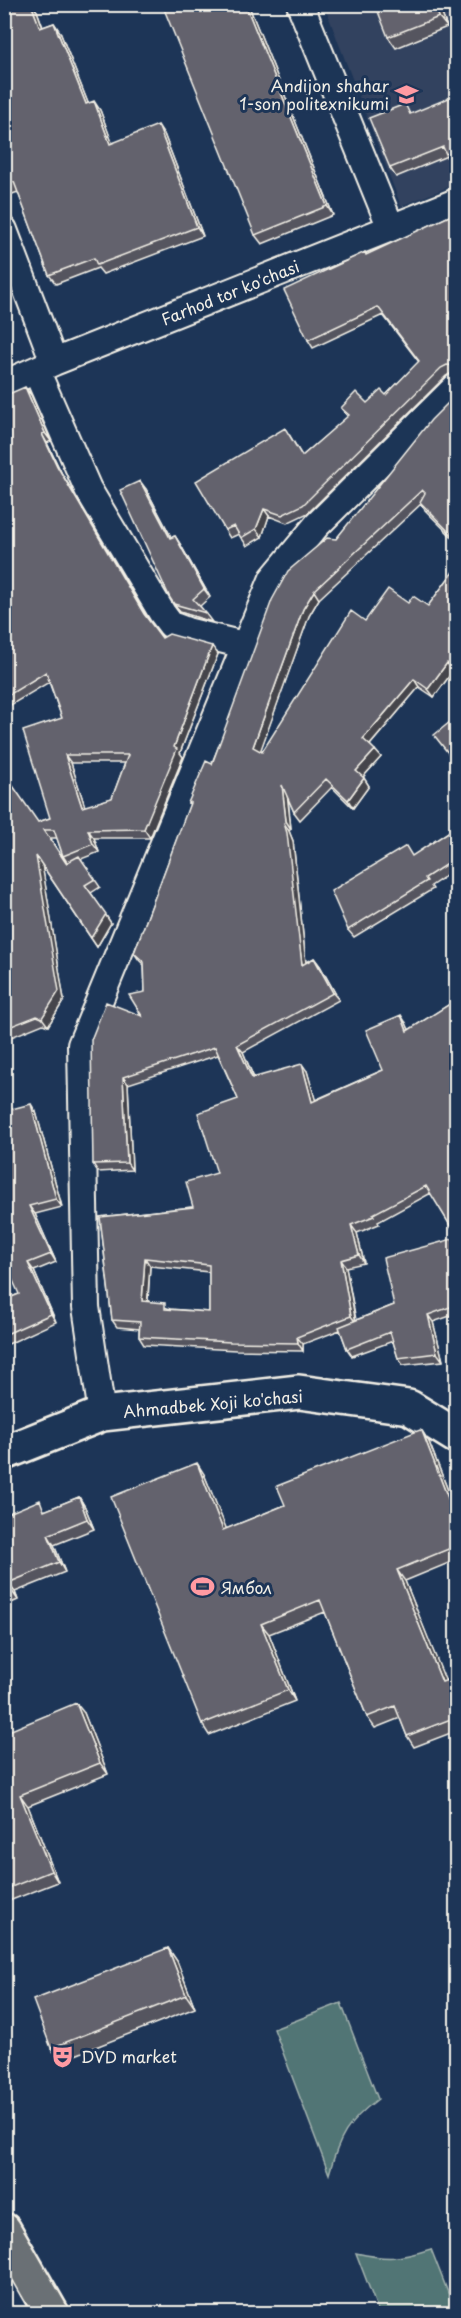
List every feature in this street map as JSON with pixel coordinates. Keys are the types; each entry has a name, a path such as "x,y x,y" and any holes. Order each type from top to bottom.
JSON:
{"main road":[{"path":"4,2230 52,2313"}],"street":[{"path":"300,4 391,228"},
{"name":"Farhod tor ko'chasi","path":"4,384 456,202"},
{"path":"4,230 45,366 88,489 171,625 244,645"},
{"path":"102,1414 86,1307 81,1045 273,578 317,525 456,387"},
{"name":"Ahmadbek Xoji ko'chasi","path":"4,1453 102,1414 299,1392 409,1407 456,1437"}],"shaded area":[{"name":"Andijon shahar 1-son politexnikumi","path":"324,5 456,5 456,184 401,206"}],"green space":[{"path":"341,2003 378,2099 359,2115 346,2132 329,2174 274,2029"},
{"path":"431,2249 456,2313 379,2313 356,2253 394,2257"}],"building":[{"path":"23,4 31,4 40,28 54,23 86,104 94,101 110,144 158,125 197,227 97,265 94,258 49,275 14,182 4,185 4,12"},
{"path":"162,4 245,4 327,206 255,235"},
{"path":"375,4 434,4 439,17 388,37"},
{"path":"456,95 456,150 446,154 443,147 390,168 369,118 405,104 410,114"},
{"path":"456,213 456,258 451,261 456,270 456,366 447,365 441,368 303,505 282,515 264,509 256,529 241,538 234,526 225,530 196,481 285,428 302,456 349,415 341,408 356,392 367,403 381,390 386,395 419,361 378,307 308,340 284,290"},
{"path":"25,387 45,433 42,434 57,466 144,614 162,638 169,634 212,646 174,747 177,749 144,829 88,830 93,844 63,856 54,830 44,830 66,863 79,856 95,879 85,885 106,914 91,938 36,856 59,991 42,1018 37,1016 4,1029 4,982 12,979 7,949 4,944 4,820 9,818 4,811 4,773 38,822 50,818 23,731 62,718 46,672 4,698 4,396","holes":["65,755 128,755 112,798 82,807"]},
{"path":"456,395 456,539 420,502 425,493 422,490 314,591 303,609 253,747 262,752 351,611 365,621 388,589 408,603 413,596 428,606 456,568 456,669 447,663 428,689 414,679 363,739 375,750 356,771 364,778 348,800 326,779 294,812 282,785 286,821 284,823 302,965 314,958 333,993 237,1045 252,1078 302,1064 312,1102 383,1070 366,1030 401,1015 407,1031 456,1000 456,1235 426,1186 373,1214 374,1216 351,1225 359,1255 341,1260 351,1316 297,1337 298,1343 139,1337 140,1322 112,1320 100,1217 193,1207 186,1182 217,1173 198,1113 238,1099 215,1047 123,1077 127,1163 93,1164 91,1040 106,1002 142,1016 129,995 145,992 144,962 134,953 190,803 188,803 206,761 212,764 272,600 288,571 327,538 336,539 431,420","holes":["145,1258 209,1265 209,1312 165,1309 165,1303 142,1301"]},
{"path":"140,481 170,538 175,536 204,589 193,599 206,613 174,604 170,598 120,490"},
{"path":"456,717 456,763 434,735"},
{"path":"456,827 456,858 425,878 427,881 348,930 331,891 406,846 412,856"},
{"path":"31,1104 56,1199 29,1206 51,1254 28,1263 51,1314 4,1335 4,1300 19,1294 4,1261 4,1209 9,1207 4,1191 4,1111"},
{"path":"456,1238 456,1305 428,1315 437,1353 398,1358 390,1332 347,1349 339,1327 394,1305 383,1258"},
{"name":"Ямбол","path":"420,1430 456,1519 456,1546 397,1570 442,1682 456,1677 456,1717 407,1736 395,1706 367,1717 320,1600 261,1624 288,1690 202,1724 111,1497 197,1463 223,1530 285,1505 277,1486"},
{"path":"79,1497 87,1519 48,1535 59,1562 8,1583 11,1590 4,1593 4,1515 40,1500 44,1511"},
{"path":"76,1703 100,1763 20,1795 51,1871 4,1890 4,1733"},
{"path":"168,1948 186,1995 51,2048 33,2000"}],"place":[{"name":"Andijon shahar 1-son politexnikumi","path":"407,94"},
{"name":"Ямбол","path":"203,1587"},
{"name":"DVD market","path":"63,2056"}]}
